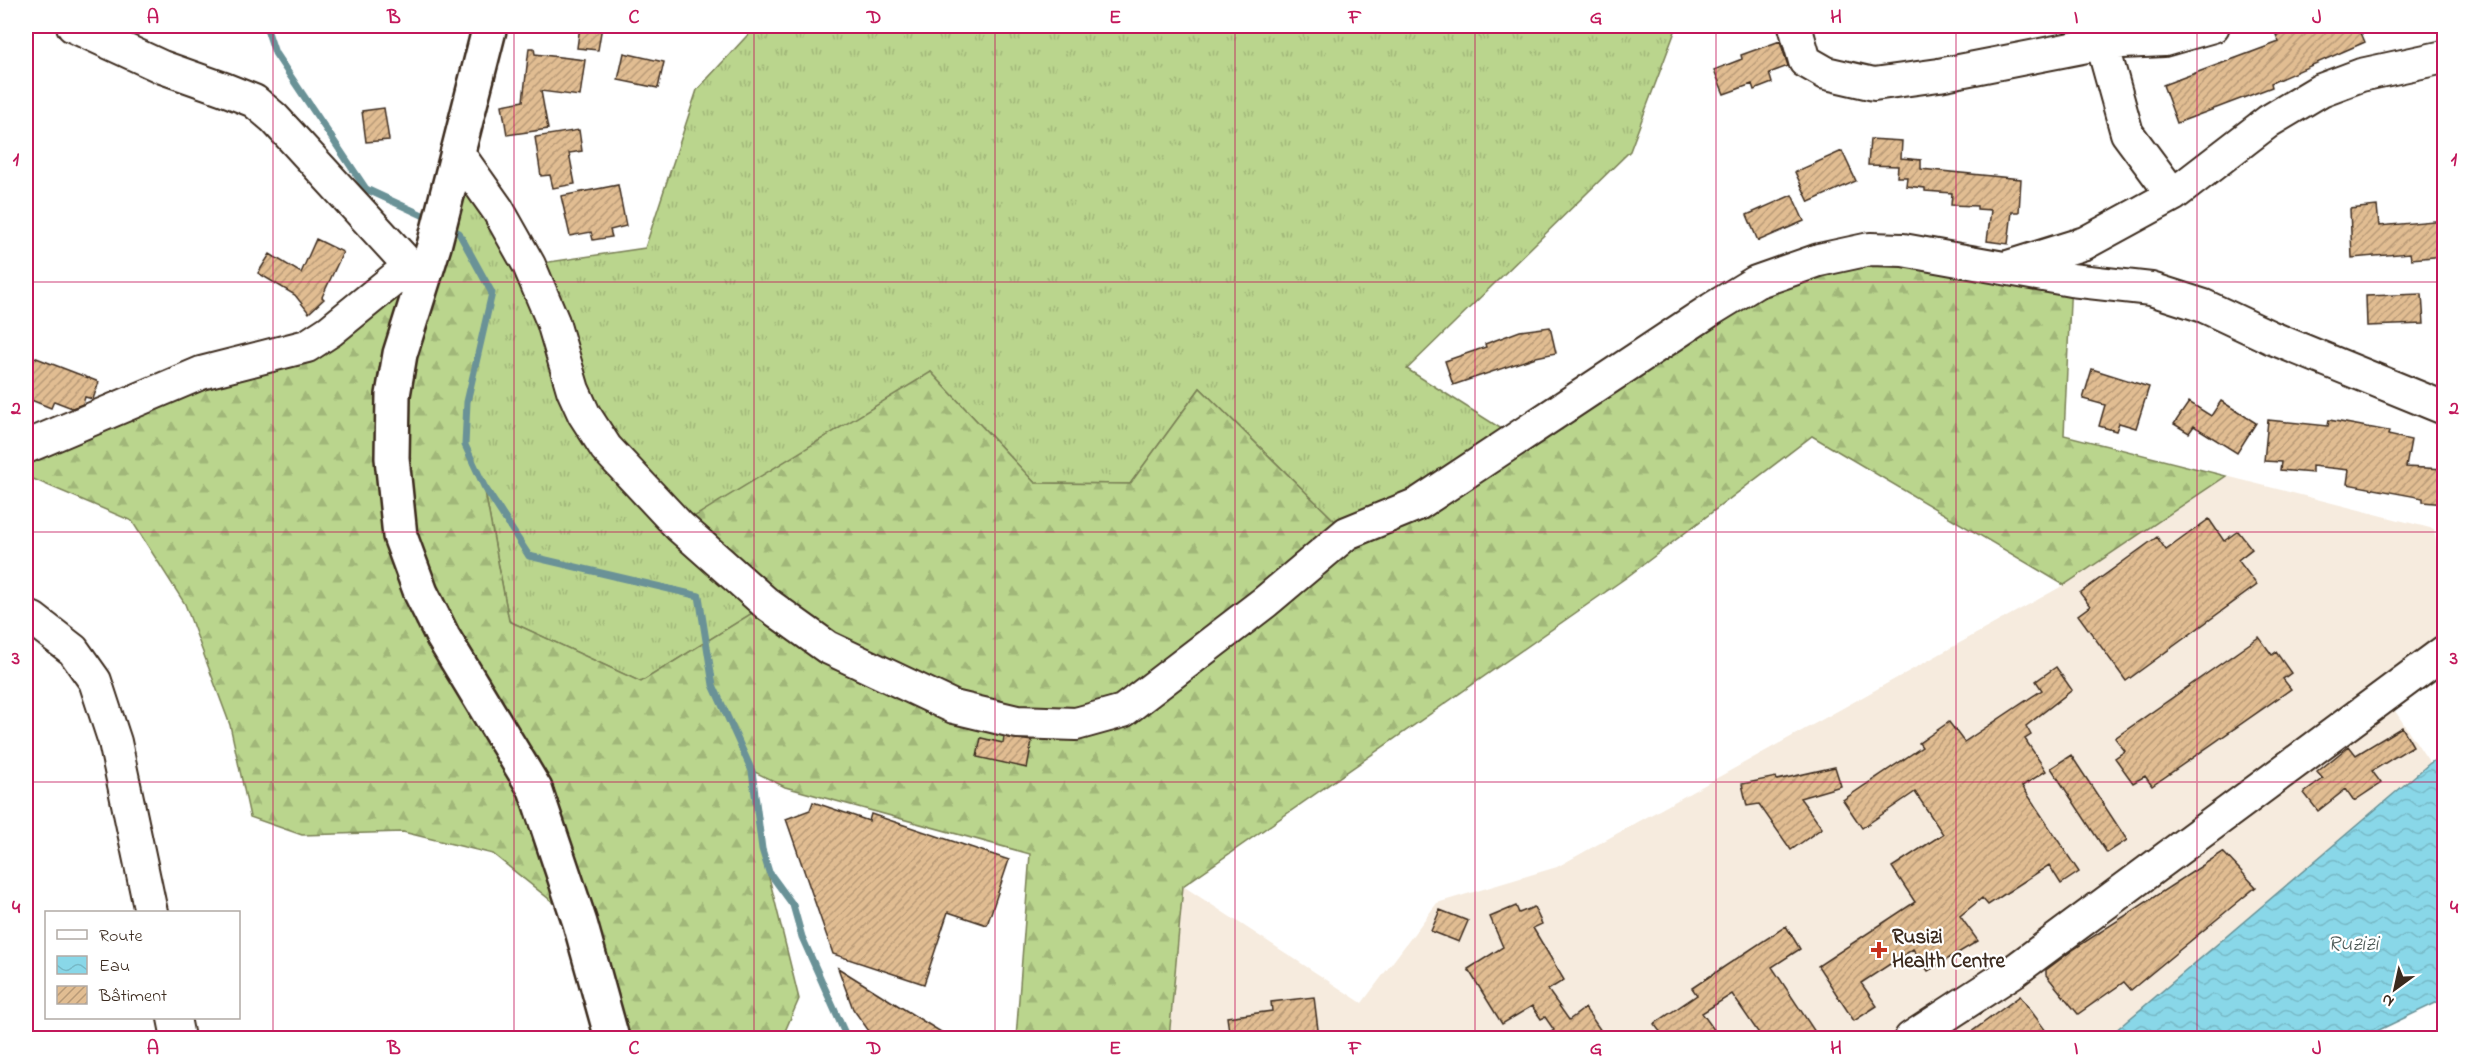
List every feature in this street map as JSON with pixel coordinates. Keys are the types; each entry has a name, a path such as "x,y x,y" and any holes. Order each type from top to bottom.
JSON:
{"highway":[{"path":"490,26 448,193 423,262 400,354 393,395 392,458 400,536 420,593 443,637 535,789 579,923 612,1038"}],"street":[{"path":"26,447 201,373 307,345 330,331 423,262 254,101 162,67 73,26"},
{"path":"1795,26 1805,61 1826,73 1874,84 1939,75 2099,34 2164,40 2213,26"},
{"path":"2099,34 2127,133 2173,195"},
{"path":"2001,269 2085,243 2173,195 2269,121 2321,90 2361,75 2445,57"},
{"path":"458,152 498,210 529,265 553,322 573,390 584,414 606,448 679,526 767,604 827,647 954,707 1017,722 1076,724 1123,711 1265,602 1347,533 1418,504 1756,282 1819,260 1870,249 1904,250 1941,255 2001,269 2151,289 2204,306 2270,338 2445,408"},
{"path":"26,616 73,650 95,681 115,742 151,911"},
{"path":"1911,1038 2014,970 2445,652"},
{"path":"174,1019 178,1038"}],"shaded area":[{"path":"2226,476 2434,529 2444,589 2444,652 2385,696 2430,763 2107,1038 1169,1038 1183,886 1362,1003 1437,903 1557,867 2064,585"}],"green space":[{"path":"756,26 1677,26 1630,151 1407,369 1516,438 1347,533 1200,388 1130,484 1035,483 931,372 767,604 641,682 509,621 484,486 465,445 467,402 492,293 434,246 457,152 529,265 645,248 697,90"},
{"path":"459,233 492,293 467,402 465,445 484,486 509,621 641,682 767,604 679,526 931,372 1035,483 1130,484 1200,388 1347,533 1676,332 1870,249 2071,280 2064,435 2226,476 2064,585 1812,436 1627,577 1183,886 1169,1038 1016,1038 1030,854 785,787 753,771 762,849 799,999 782,1038 612,1038 579,923 493,854 403,832 302,835 250,817 230,725 185,604 132,521 26,476 26,447 290,351 434,246"}],"water":[{"name":"Ruzizi","path":"2444,754 2444,999 2375,1032 2368,1038 2107,1038 2430,763"}],"building":[{"path":"580,26 602,26 598,50 577,48"},
{"path":"2299,26 2358,26 2365,42 2271,83 2272,87 2177,123 2163,85 2279,42 2276,35"},
{"path":"1780,41 1788,66 1769,73 1772,83 1754,90 1752,84 1724,94 1714,70 1742,59 1741,55"},
{"path":"529,48 534,48 535,54 585,60 580,96 541,91 548,129 507,135 502,105 523,101"},
{"path":"624,53 664,62 658,88 618,80"},
{"path":"384,108 389,140 366,142 362,111"},
{"path":"579,130 582,151 569,153 575,184 553,188 550,175 541,176 535,137"},
{"path":"1870,139 1902,141 1901,158 1921,160 1921,169 2021,179 2019,212 2012,212 2008,244 1987,241 1991,210 1977,209 1977,206 1951,205 1952,193 1925,191 1925,188 1906,186 1907,177 1897,177 1898,166 1868,165"},
{"path":"1842,151 1856,181 1809,202 1795,172"},
{"path":"618,185 626,226 610,230 612,237 593,240 591,232 570,236 561,196"},
{"path":"1792,195 1804,221 1758,241 1747,215"},
{"path":"2377,206 2379,226 2445,220 2445,256 2411,259 2410,253 2352,258 2350,209"},
{"path":"316,239 343,252 322,297 324,299 309,313 295,295 258,273 270,254 301,273"},
{"path":"2422,294 2424,324 2367,326 2366,296"},
{"path":"1550,327 1556,353 1536,357 1453,385 1445,361 1486,347 1485,344 1520,331"},
{"path":"26,354 99,382 93,399 85,397 83,404 72,408 54,401 51,408 26,398"},
{"path":"2092,369 2149,387 2136,428 2119,423 2116,431 2099,426 2105,405 2083,399"},
{"path":"2221,401 2256,423 2237,453 2194,426 2189,433 2174,424 2189,402 2211,416"},
{"path":"2268,420 2328,426 2329,420 2389,431 2388,435 2411,440 2406,467 2445,469 2445,504 2423,502 2423,498 2347,484 2349,470 2312,466 2312,473 2280,470 2281,462 2264,461"},
{"path":"2209,519 2224,541 2238,531 2252,549 2238,560 2257,585 2126,681 2078,615 2090,606 2080,593 2157,537 2166,550"},
{"path":"2259,637 2272,655 2276,652 2291,673 2283,679 2291,689 2152,786 2145,776 2133,783 2115,758 2125,751 2115,738"},
{"path":"2056,667 2072,690 2026,726 2031,735 2025,739 2046,771 2022,786 2079,872 2061,884 2049,865 1988,905 1982,898 1960,916 1978,941 1928,971 1913,949 1861,983 1877,1006 1854,1021 1818,966 1915,902 1892,867 1943,834 1915,792 1862,828 1843,800 1922,747 1919,743 1949,722 1964,742 2042,690 2036,681"},
{"path":"2402,727 2413,746 2372,771 2381,783 2354,801 2346,789 2318,811 2304,793 2323,779 2317,772 2349,746 2356,755"},
{"path":"1004,737 1032,741 1027,768 977,757 981,738 1003,743"},
{"path":"2071,755 2127,840 2107,853 2051,768"},
{"path":"1835,767 1841,786 1800,798 1822,828 1791,850 1759,804 1747,806 1742,784 1776,777 1777,780"},
{"path":"813,802 869,821 871,814 1009,860 987,925 948,912 924,984 833,954 786,819 810,810"},
{"path":"2223,852 2256,887 2131,990 2124,982 2078,1014 2046,975 2046,970 2074,949"},
{"path":"1516,906 1519,913 1534,907 1542,924 1533,928 1564,980 1548,990 1569,1020 1585,1008 1606,1038 1542,1038 1554,1030 1545,1017 1541,1019 1532,1006 1502,1024 1468,969 1503,947 1490,917"},
{"path":"1440,910 1468,921 1459,942 1431,931"},
{"path":"1786,926 1800,949 1772,967 1819,1038 1762,1038 1732,994 1702,1013 1720,1038 1665,1038 1654,1024 1697,995 1692,988"},
{"path":"838,968 951,1038 874,1038 853,1009"},
{"path":"2020,996 2046,1031 2036,1038 1963,1038"},
{"path":"1314,997 1319,1038 1230,1038 1227,1017 1272,1011 1271,1002"}],"waterway":[{"path":"266,26 275,53 366,189 431,219"},
{"path":"449,228 459,233 492,293 467,402 465,445 484,486 529,556 699,596 713,685 752,771 762,849 769,872 793,905 802,937 847,1038"}],"place":[{"name":"Rusizi Health Centre","path":"1879,950"}]}
